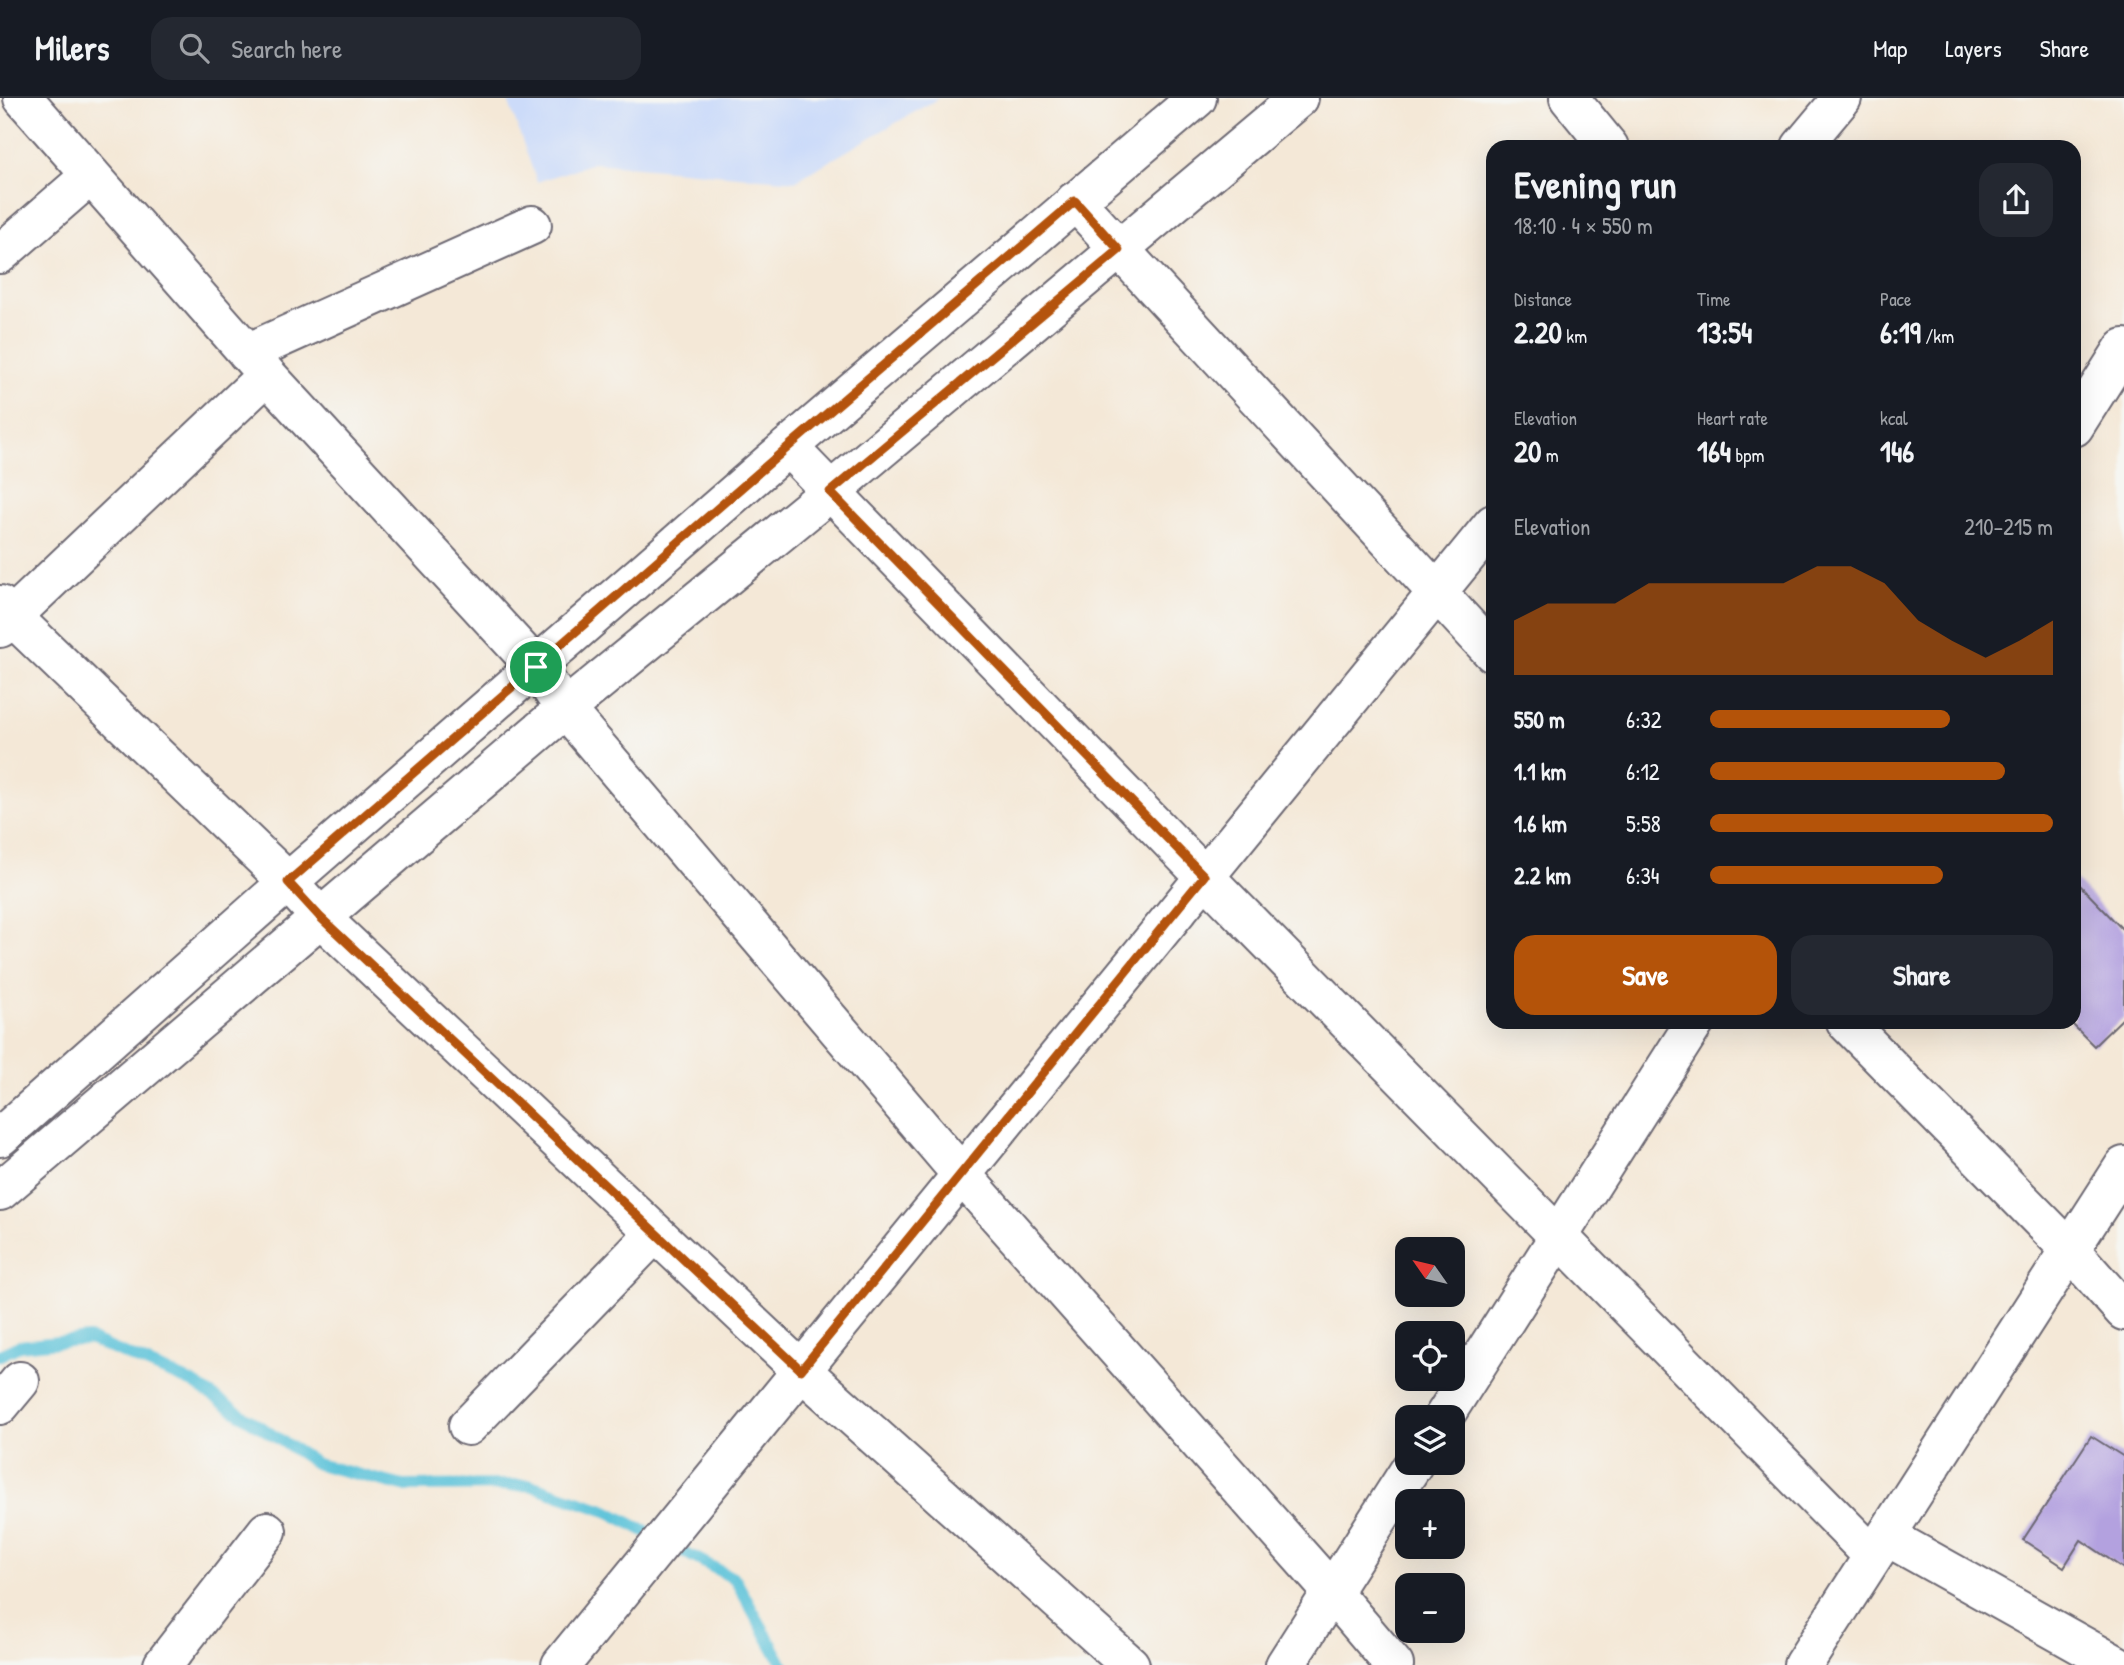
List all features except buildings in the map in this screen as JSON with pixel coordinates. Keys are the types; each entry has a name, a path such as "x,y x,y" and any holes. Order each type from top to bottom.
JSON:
{"street":[{"path":"23,98 257,364 536,667 565,709 961,1174 1394,1665"},
{"path":"0,1137 288,882 788,447 1198,98"},
{"path":"0,1191 565,709 830,492 1299,98"},
{"path":"1569,98 1603,140"},
{"path":"1807,140 1842,98"},
{"path":"0,254 91,175"},
{"path":"1075,201 1486,646"},
{"path":"532,225 257,364 4,616 801,1370 1130,1665"},
{"path":"2081,416 2124,348"},
{"path":"788,447 1204,876 1559,1236 1880,1546 2117,1665"},
{"path":"561,1665 1486,532"},
{"path":"1451,1405 1691,1029"},
{"path":"1853,1029 2070,1250 2124,1311"},
{"path":"1803,1665 2124,1166"},
{"path":"468,1426 655,1233"},
{"path":"1285,1665 1406,1475"},
{"path":"163,1665 267,1531"}],"shaded area":[{"path":"507,98 939,98 795,181 593,163 537,182"}],"waterway":[{"path":"0,1355 19,1346 89,1339 193,1383 317,1464 403,1486 530,1485 607,1511 735,1579 783,1665"}],"route":[{"path":"1075,201 1119,250 830,492 1204,876 801,1370 320,917 288,882 536,667 1075,201"}]}
